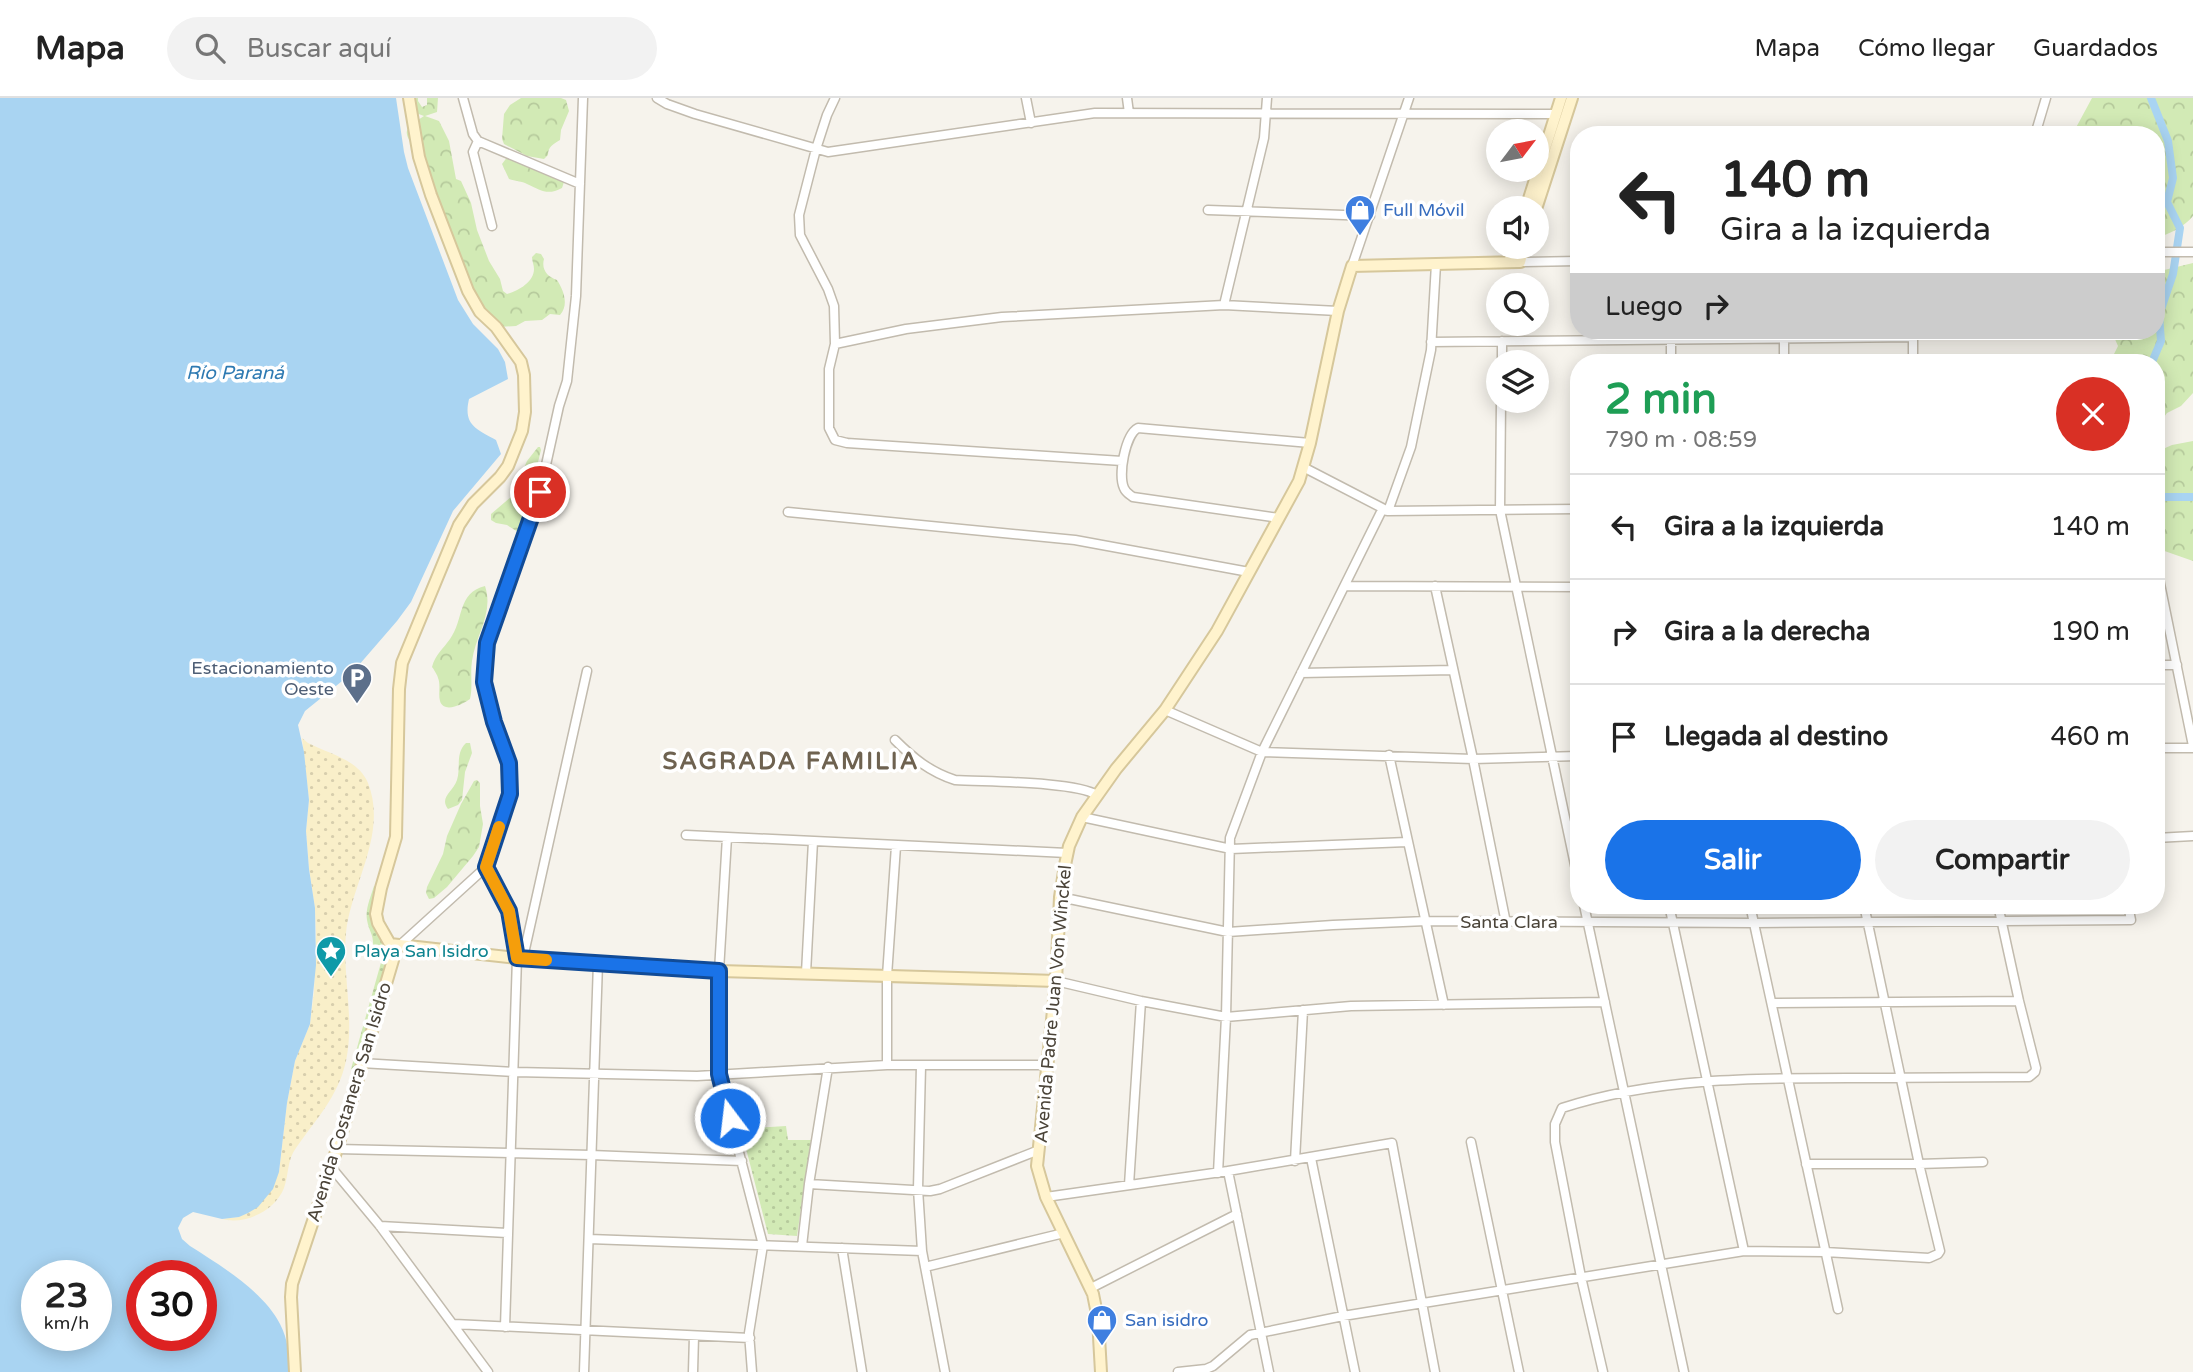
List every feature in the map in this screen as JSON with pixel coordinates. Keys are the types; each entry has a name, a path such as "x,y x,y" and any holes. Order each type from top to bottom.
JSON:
{"main road":[{"name":"Avenida Costanera San Isidro","path":"295,1372 290,1297 292,1284 337,1149 393,960 394,945 378,923 376,914 396,838 399,689 402,663 459,525 473,503 508,466 520,438 526,412 521,362 496,327 480,312 468,291 431,195 419,157 409,98"},
{"path":"1530,196 1561,98"},
{"path":"1540,196 1572,98"},
{"path":"1352,266 1514,262 1516,259"},
{"name":"Avenida Padre Juan Von Winckel","path":"1101,1372 1098,1319 1091,1288 1038,1176 1056,981 1060,897 1067,853 1082,817 1116,769 1165,710 1217,631 1299,481 1310,443 1338,312 1352,266"},
{"path":"394,945 520,958 719,971 1056,981"}],"street":[{"path":"463,98 473,134 478,141 580,184"},
{"path":"394,945 486,867 510,794 509,763 494,722 484,682 487,643 540,492 559,405 567,381 576,296 583,98"},
{"path":"657,98 695,114 828,152 1095,113 1556,114"},
{"path":"835,98 816,149 799,215 800,235 834,306 835,344 829,369 829,428 835,440 846,443 1122,461"},
{"path":"1026,98 1031,123"},
{"path":"1127,98 1129,113"},
{"path":"1224,305 1264,138 1267,98"},
{"path":"1352,266 1409,98"},
{"path":"2038,126 2046,98"},
{"path":"478,141 473,152 492,226"},
{"path":"1208,210 1370,216"},
{"path":"2165,252 2192,252"},
{"path":"1514,262 1570,261"},
{"path":"1388,511 1411,447 1431,342 1436,264"},
{"path":"835,344 906,329 1002,317 1224,305 1338,312"},
{"path":"1431,342 1570,339"},
{"path":"1502,341 1502,350"},
{"path":"1501,413 1500,510 1570,839"},
{"path":"1279,518 1133,496 1126,492 1123,486 1122,461 1132,431 1139,428 1310,443"},
{"path":"1303,467 1388,511"},
{"path":"1217,1173 1226,1017 1230,838 1262,752 1382,510 1570,509"},
{"path":"788,512 1075,540 1249,572"},
{"path":"1345,586 1570,587"},
{"path":"1435,586 1506,923"},
{"path":"2165,617 2193,747 2165,748"},
{"path":"2165,665 2176,665"},
{"path":"1301,673 1453,670"},
{"path":"505,1327 520,958 587,671"},
{"path":"1165,710 1262,752 1473,759 1570,756"},
{"path":"895,740 915,759 938,775 955,780 1085,789 1097,795"},
{"path":"1389,755 1444,1005"},
{"path":"1082,817 1231,849 1407,842"},
{"path":"686,835 1067,853"},
{"path":"2165,838 2193,836"},
{"path":"727,837 719,971 719,1074 763,1245 750,1338 752,1372"},
{"path":"806,974 813,841"},
{"path":"887,1065 887,976 896,846"},
{"path":"486,867 509,911 520,958"},
{"name":"Santa Clara","path":"1060,897 1228,932 1426,922 2131,920 2130,914"},
{"path":"1586,914 1684,1372"},
{"path":"1671,914 1744,1251"},
{"path":"1752,914 1838,1309"},
{"path":"1181,1372 1213,1366 1244,1339 1343,1316 1744,1251 1929,1258 1938,1254 1940,1251 1866,914"},
{"path":"1603,1372 1581,1277 1555,1142 1555,1124 1562,1108 1625,1093 1707,1082 1787,1078 2029,1077 2036,1069 2000,914"},
{"path":"584,1372 598,963"},
{"path":"1056,981 1226,1017 1350,1006 1605,1003"},
{"path":"1129,1185 1142,1001"},
{"path":"1772,1003 2019,1001"},
{"path":"1296,1161 1303,1010"},
{"path":"361,1063 514,1072 675,1076 887,1065 1048,1065"},
{"path":"921,1066 918,1189 922,1251 945,1372"},
{"path":"802,1246 828,1067"},
{"path":"1471,1142 1519,1372"},
{"path":"1046,1197 1296,1161 1392,1143 1435,1372"},
{"path":"337,1149 591,1154 741,1161"},
{"path":"809,1184 930,1191 1039,1150"},
{"path":"1311,1158 1355,1372"},
{"path":"1806,1164 1983,1161"},
{"path":"331,1167 380,1226 488,1372"},
{"path":"1228,1171 1269,1372"},
{"path":"1091,1288 1237,1214"},
{"path":"380,1226 507,1233"},
{"path":"925,1267 1064,1233"},
{"path":"589,1239 922,1251"},
{"path":"842,1248 862,1372"},
{"path":"454,1325 750,1338"},
{"path":"693,1372 694,1336"}],"green space":[{"path":"412,98 418,98 422,107 427,105 427,98 438,98 437,112 425,116 439,121 449,141 456,179 461,181 471,203 477,230 503,291 511,293 528,282 534,269 532,257 536,253 541,254 546,272 557,280 563,293 565,302 560,315 550,314 542,320 525,321 516,326 489,325 419,174 417,159 407,131 424,116 416,113"},
{"path":"521,98 566,100 569,111 560,140 551,146 544,159 527,156 504,144 502,139 504,114 510,105"},
{"path":"2092,98 2193,98 2193,216 2181,227 2165,234 2165,126 2077,126"},
{"path":"508,156 565,179 562,188 552,192 544,191 509,179 502,164"},
{"path":"2193,263 2193,393 2181,406 2165,416 2165,354 2114,354 2118,346 2115,340 2165,340 2165,270"},
{"path":"2193,441 2193,561 2165,551 2165,448"},
{"path":"538,447 541,450 518,532 491,520 491,514 511,497 527,461"},
{"path":"485,586 486,614 472,661 470,699 454,707 445,707 440,701 439,681 432,667 433,663 454,632 465,601 476,590"},
{"path":"466,743 470,743 472,753 465,772 462,800 448,809 445,801 457,780 459,756"},
{"path":"477,780 480,783 483,824 479,847 447,887 429,899 427,887 443,854 447,836 461,804"},
{"path":"374,886 377,887 372,914 384,940 389,960 354,1070 351,1069 384,952 373,948 367,920"},
{"path":"786,1126 788,1140 811,1140 797,1236 768,1234 741,1129"}],"sand":[{"name":"Playa San Isidro","path":"302,738 357,768 368,783 373,802 371,840 346,933 349,1029 346,1061 332,1097 293,1153 280,1196 266,1209 249,1218 222,1219 239,1217 279,1172 295,1061 310,1024 316,935 306,831 309,800"}],"water":[{"name":"Río Paraná","path":"0,98 396,98 408,168 458,300 473,324 498,349 505,362 508,379 469,399 468,408 473,425 496,440 501,454 453,511 411,602 397,621 352,673 305,711 298,725 309,800 306,831 315,908 316,965 310,1024 295,1061 279,1172 273,1189 258,1207 239,1217 222,1219 193,1212 183,1218 178,1228 182,1239 211,1260 126,1260 126,1351 217,1351 217,1264 252,1290 273,1312 285,1336 291,1372 0,1372"}],"waterway":[{"path":"2151,98 2162,126"},
{"path":"2165,133 2173,178 2167,202 2180,228 2173,274 2165,297"},
{"path":"2155,354 2161,340"},
{"path":"2165,497 2193,497"}],"slow traffic":[{"path":"499,827 486,867 509,911 517,958 546,960"}],"place":[{"name":"Full Móvil","path":"1360,237"},
{"name":"Estacionamiento Oeste","path":"357,705"},
{"name":"Playa San Isidro","path":"331,978"},
{"name":"San isidro","path":"1102,1347"}],"district":[{"name":"SAGRADA FAMILIA","path":"791,761"}],"route":[{"path":"540,492 487,643 484,682 494,722 509,763 510,794 486,867 509,911 517,958 719,971 719,1074 730,1118"}]}
